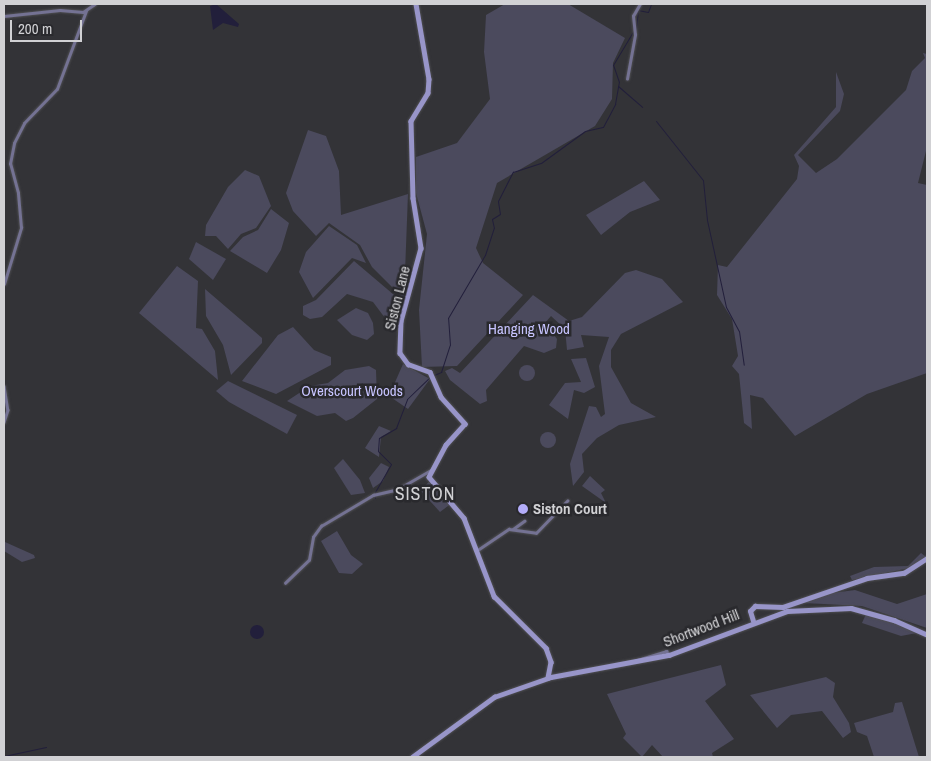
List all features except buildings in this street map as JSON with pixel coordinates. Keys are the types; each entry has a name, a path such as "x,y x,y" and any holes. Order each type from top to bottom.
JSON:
{"street":[{"path":"4,284 21,228 18,193 10,164 14,143 24,124 57,89 86,11 95,4"},
{"name":"Siston Lane","path":"416,4 429,79 428,93 411,121 413,198 421,248 401,321 399,348 408,364 432,376 441,397 465,424 431,470"},
{"path":"627,78 635,35 633,16 640,4"},
{"path":"4,16 86,11"},
{"path":"4,386 8,410 4,422"},
{"path":"285,583 309,560 313,537 322,526 373,495 398,489 431,470 431,480"},
{"path":"420,476 431,480 461,512 479,548 494,596 515,622 543,644 550,657 550,678"},
{"path":"513,530 536,533 567,501"},
{"path":"479,548 513,530 524,521"},
{"name":"Shortwood Hill","path":"412,757 478,706 550,678 668,655 753,621 750,611 755,606 783,607 867,578 904,573 927,558"},
{"path":"753,621 808,608 844,608 888,617 927,636"}],"green space":[{"path":"505,4 568,4 625,38 613,63 612,99 595,126 497,183 476,248 483,263 523,295 457,366 422,367 419,310 427,234 416,193 416,157 457,143 490,99 484,52 486,15"},
{"path":"923,53 927,54 927,147 918,183 927,185 927,373 867,394 795,436 763,398 750,395 752,429 744,423 739,374 732,366 738,356 732,319 717,295 718,265 727,267 797,179 799,166 794,155 836,107 836,72 844,94 840,111 798,155 816,173 837,159 906,90 912,71 925,58"},
{"path":"308,130 326,136 339,171 341,215 408,194 404,299 372,267 360,245 329,223 316,236 293,211 286,193"},
{"path":"245,170 259,176 271,206 256,228 241,234 228,249 216,236 205,236 206,225 228,187"},
{"path":"644,181 660,200 630,212 601,235 586,215"},
{"path":"271,209 289,223 281,250 267,273 230,251 243,237 258,230"},
{"path":"329,226 357,245 366,263 352,258 313,298 299,272 306,252"},
{"path":"196,242 226,259 213,280 189,259"},
{"path":"354,261 400,300 394,318 388,322 373,302 347,294 322,317 310,319 303,315 303,306 316,300"},
{"path":"177,266 198,281 196,328 202,329 215,351 218,380 139,313"},
{"name":"Hanging Wood","path":"636,270 662,279 683,302 621,334 611,350 611,367 631,403 656,417 619,425 597,438 582,454 584,472 573,486 570,464 589,406 596,407 601,417 605,414 599,366 609,337 581,335 584,347 567,350 565,329 551,316 545,323 557,339 556,348 544,353 524,346 486,390 487,401 480,404 450,380 445,371 452,368 460,373 533,295 569,321 582,317 625,273"},
{"path":"205,289 262,338 262,343 231,375 223,345 206,316"},
{"path":"356,308 368,313 373,323 374,334 367,340 352,335 337,320"},
{"path":"293,327 314,350 331,357 331,365 276,394 242,381 278,335"},
{"path":"586,358 595,387 584,393 574,390 568,419 549,405 565,383 581,382 571,359"},
{"path":"403,364 430,379 408,409 389,396"},
{"path":"527,365 535,373 527,381 519,373"},
{"name":"Overscourt Woods","path":"369,366 376,370 377,399 353,418 346,421 335,413 317,416 287,401 310,386 328,383 345,370"},
{"path":"228,381 297,415 287,434 229,402 216,391"},
{"path":"379,426 391,431 381,437 379,457 365,448"},
{"path":"545,432 551,432 556,437 554,446 545,448 540,443 540,437"},
{"path":"343,459 360,480 365,493 351,495 334,468"},
{"path":"381,463 389,467 383,481 373,488 369,478"},
{"path":"590,476 605,490 601,493 606,503 582,486"},
{"path":"429,482 452,503 440,512 420,490"},
{"path":"337,531 351,555 363,564 352,574 339,573 321,541"},
{"path":"5,542 34,555 35,558 22,562 4,551"},
{"path":"921,553 926,557 909,568 852,580 850,576 874,567 908,566"},
{"path":"855,590 897,604 927,594 927,628 862,606 804,603 817,595"},
{"path":"866,614 894,622 917,633 901,636 862,623"},
{"path":"721,665 726,685 705,701 734,739 712,753 713,757 663,757 652,745 642,757 623,738 626,734 607,694"},
{"path":"826,677 835,683 833,697 849,723 851,732 843,738 822,711 791,715 777,728 750,695"},
{"path":"902,702 919,757 874,757 867,736 857,732 854,723 893,712 895,703"}],"shaded area":[{"path":"216,4 239,24 238,27 223,23 213,30 210,6"},
{"path":"254,625 260,625 264,632 260,639 254,639 250,635 250,629"}],"waterway":[{"path":"636,29 638,10 648,12 651,4"},
{"path":"434,375 441,372 450,345 448,318 485,255 494,228 492,219 500,214 498,201 513,172 541,163 585,131 603,127 615,104 619,82 613,65 633,32"},
{"path":"618,86 642,107"},
{"path":"656,121 703,180 707,220 726,307 739,331 744,365"},
{"path":"375,492 391,464 378,451 379,438 396,428 407,399 430,377"},
{"path":"4,756 46,747"}],"place":[{"name":"Siston Court","path":"523,509"}],"district":[{"name":"SISTON","path":"425,494"}]}
